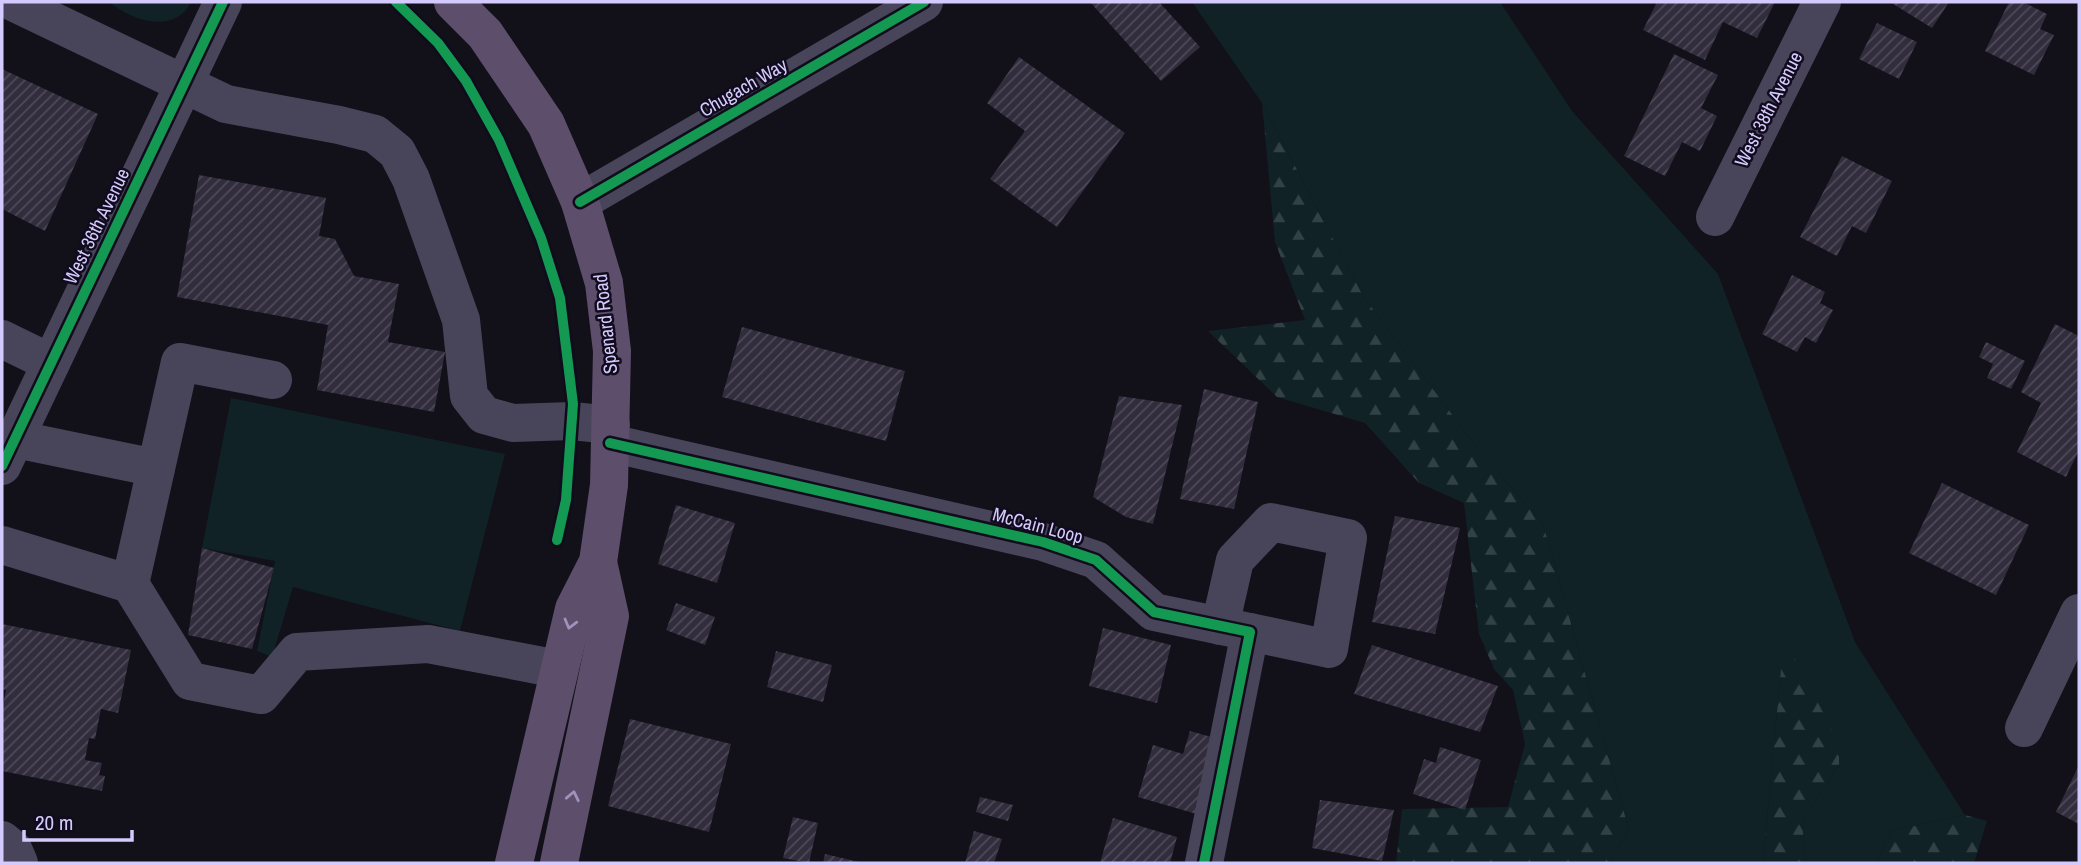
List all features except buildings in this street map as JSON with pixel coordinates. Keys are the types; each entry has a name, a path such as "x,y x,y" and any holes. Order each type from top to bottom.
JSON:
{"main road":[{"name":"Spenard Road","path":"453,2 485,34 546,124 580,202 604,283 612,351 609,485 598,562 574,609 513,863"},
{"name":"Spenard Road","path":"559,863 610,616 598,562"}],"street":[{"name":"McCain Loop","path":"13,2 84,17 183,85 226,104 375,134 397,152 411,179 461,320 469,396 484,415 513,424 572,421 611,434 1043,542 1096,560 1154,612 1235,629 1204,863"},
{"name":"West 36th Avenue","path":"8,452 223,2"},
{"name":"Chugach Way","path":"580,202 924,2"},
{"name":"West 38th Avenue","path":"1715,217 1822,2"},
{"path":"2,339 51,363"},
{"path":"130,584 180,362 274,380"},
{"path":"8,452 156,468"},
{"path":"2,545 130,584 190,681 261,695 297,652 428,644 558,669"},
{"path":"2024,728 2079,613"},
{"path":"2,840 13,849 19,863"}],"green space":[{"path":"109,2 191,2 175,19 153,22 129,15"},
{"path":"1192,2 1500,2 1572,111 1718,274 1855,642 1965,815 1891,831 1877,863 1806,863 1802,821 1839,765 1781,669 1763,863 1609,863 1629,830 1543,524 1475,445 1363,296 1262,103"},
{"path":"1262,103 1363,296 1475,445 1543,524 1629,830 1609,863 1396,863 1402,809 1508,807 1525,744 1513,690 1494,669 1479,634 1464,503 1419,483 1365,423 1277,397 1208,331 1305,320 1275,242"},
{"path":"231,398 505,454 460,631 293,587 272,657 257,651 275,561 202,548"},
{"path":"1795,659 1839,743 1839,765 1802,821 1806,863 1763,863 1781,669"},
{"path":"1965,815 1987,821 1974,863 1877,863 1891,831"}],"cycle path":[{"path":"2,466 223,2"},
{"path":"396,2 438,43 466,81 499,140 541,238 560,298 573,404 566,500 557,540"},
{"path":"580,202 924,2"},
{"path":"610,443 1043,542 1096,560 1154,612 1250,632 1204,863"}]}
